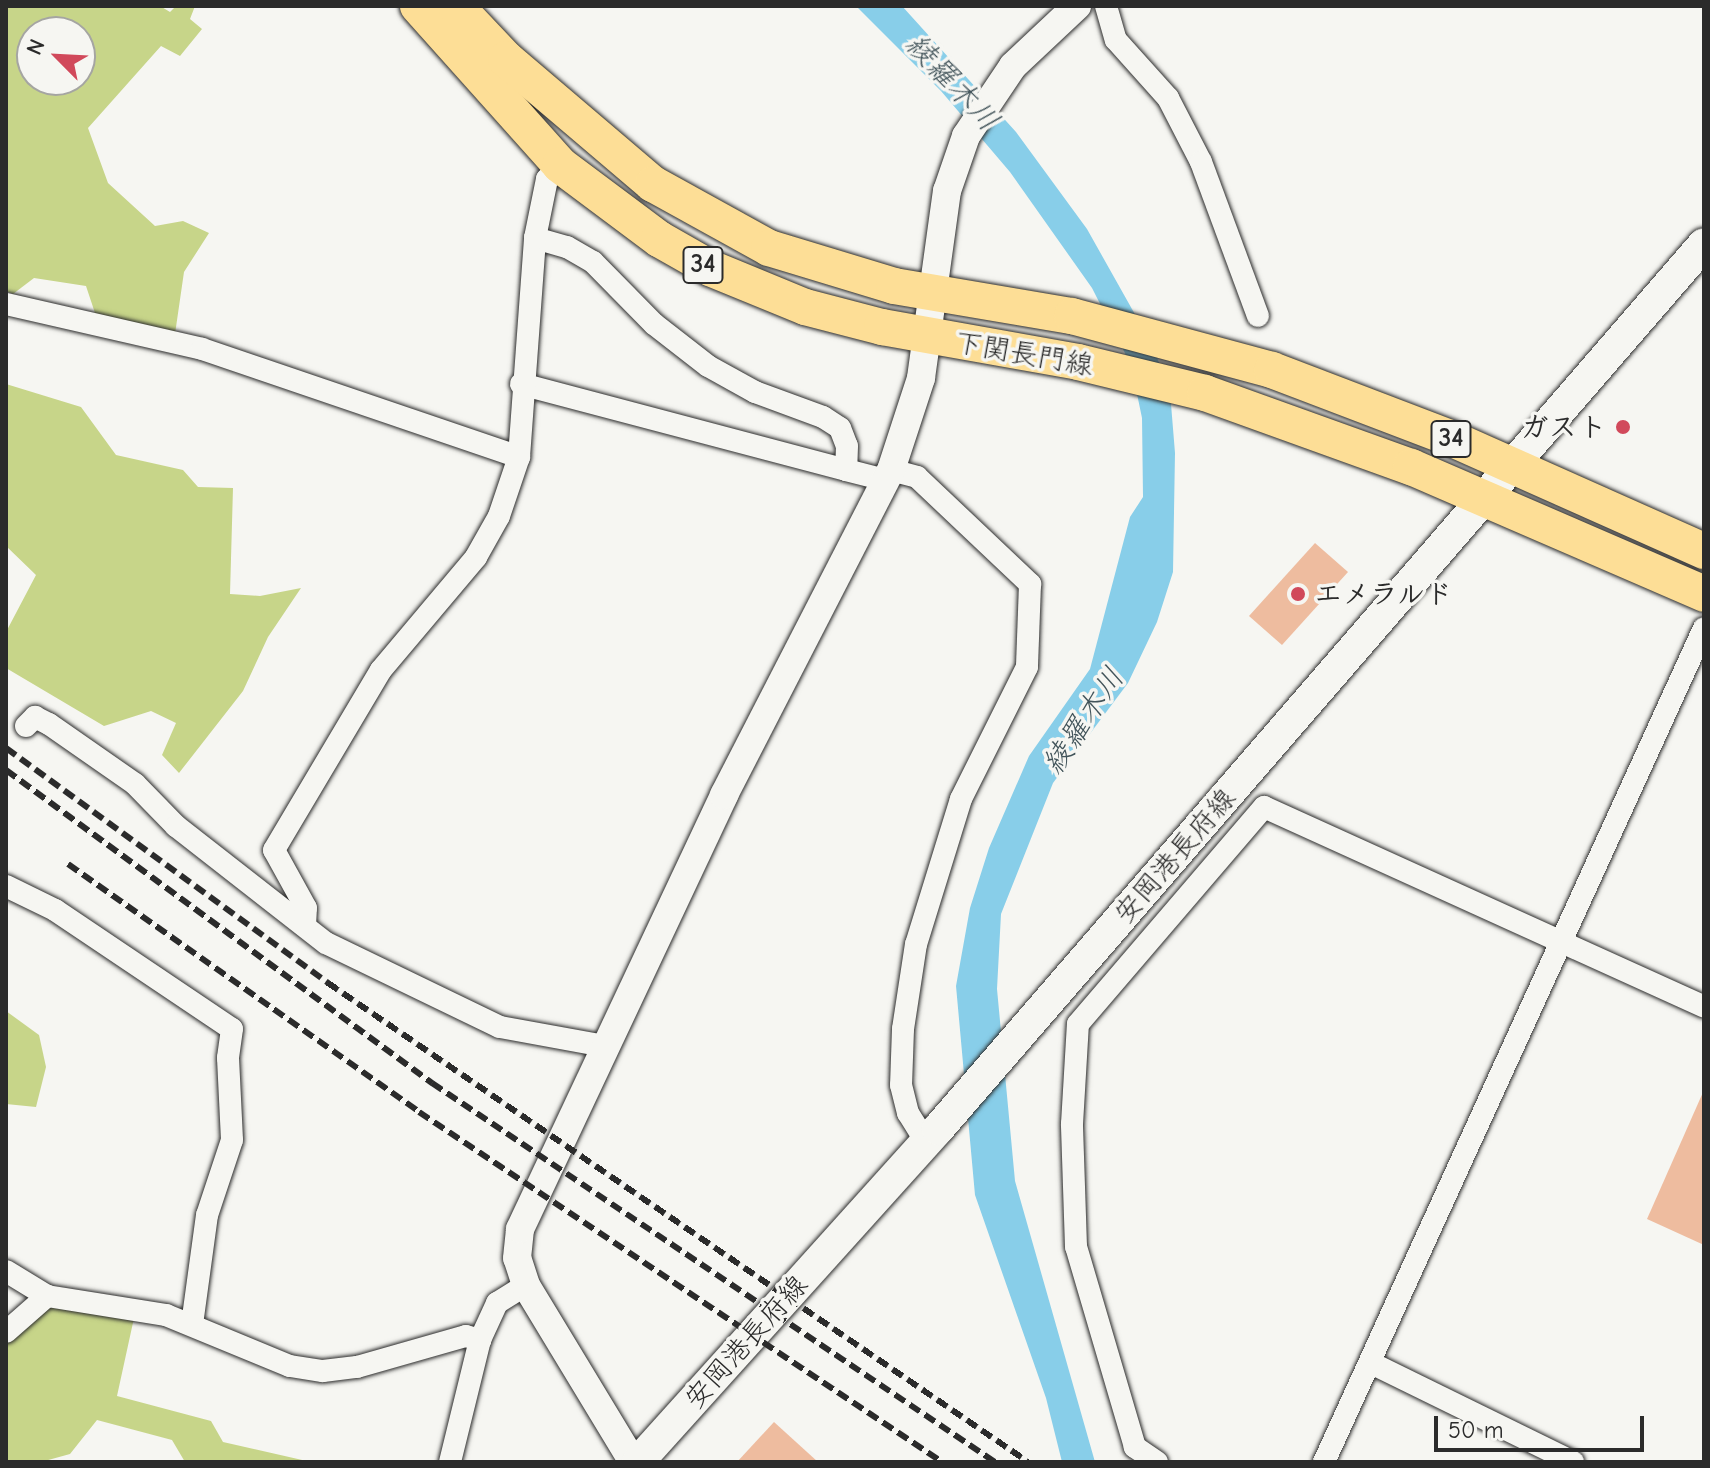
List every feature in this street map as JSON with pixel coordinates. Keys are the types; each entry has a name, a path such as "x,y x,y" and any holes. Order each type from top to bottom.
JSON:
{"main road":[{"name":"下関長門線","path":"418,6 560,165 659,239 710,268 805,307 929,337 1078,362 1205,393 1411,467 1704,594"},
{"name":"下関長門線","path":"456,6 506,59 592,136 709,218 822,268 936,294 1072,316 1191,346 1331,391 1704,551"},
{"name":"安岡港長府線","path":"635,1462 932,1135 1515,469 1704,244"}],"street":[{"path":"635,1462 526,1285 517,1258 520,1229 724,795 888,475 929,337 953,168 984,102 1013,66 1077,6"},
{"path":"1106,6 1116,40 1168,98 1201,162 1258,316"},
{"path":"305,926 306,908 274,850 381,670 476,557 499,516 519,457 521,384 535,238 547,179 560,165"},
{"path":"535,238 567,247 593,262 654,324 708,366 840,428 847,446 846,470"},
{"path":"6,304 202,349 519,457"},
{"path":"521,384 846,470 917,477 1030,584 1027,667 961,799 916,944 903,1029 901,1085 908,1113 932,1135"},
{"path":"1324,1462 1704,628"},
{"path":"26,726 35,717 49,724 135,784 176,826 326,943 500,1027 605,1046"},
{"path":"1157,1462 1135,1447 1076,1247 1072,1124 1078,1024 1264,807 1704,1007"},
{"path":"6,886 55,910 232,1029 228,1058 232,1140 207,1215 192,1325"},
{"path":"6,1271 47,1296 166,1315 240,1349 290,1366 323,1371 384,1361 466,1336 480,1340"},
{"path":"450,1462 480,1340 497,1303 526,1285"},
{"path":"6,1332 47,1296"},
{"path":"1371,1363 1573,1462"}],"green space":[{"path":"6,6 160,6 170,12 176,6 195,6 190,19 202,29 180,56 161,46 88,128 108,183 155,226 183,221 209,233 184,272 175,334 95,313 86,286 34,278 13,294 6,291"},
{"path":"6,384 81,407 116,455 183,470 198,487 233,488 230,594 260,596 301,588 268,637 243,691 179,773 162,755 176,723 151,711 104,726 6,668 6,632 36,575 6,546"},
{"path":"6,1011 39,1035 46,1067 36,1107 6,1104"},
{"path":"52,1305 134,1318 117,1396 211,1421 223,1442 311,1462 185,1462 172,1440 97,1420 70,1454 41,1462 6,1462 6,1340"}],"water":[{"name":"綾羅木川","path":"856,6 902,6 1016,132 1087,229 1155,350 1171,404 1175,453 1173,572 1157,622 1128,683 1053,783 1001,914 997,989 1015,1181 1095,1462 1062,1462 1046,1398 975,1195 956,986 970,908 989,848 1029,756 1090,669 1130,517 1143,497 1142,418 1131,365 1092,288 1010,172 941,91"}],"building":[{"name":"エメラルド","path":"1315,543 1348,572 1282,645 1249,616"},
{"path":"1704,1090 1704,1245 1647,1219"},
{"path":"774,1422 818,1462 737,1462"}],"railway":[{"path":"6,748 328,983 1028,1462"},
{"path":"6,770 432,1083 995,1462"},
{"path":"68,864 419,1112 942,1462"}],"place":[{"name":"ガスト","path":"1623,427"},
{"name":"エメラルド","path":"1298,594"}]}
